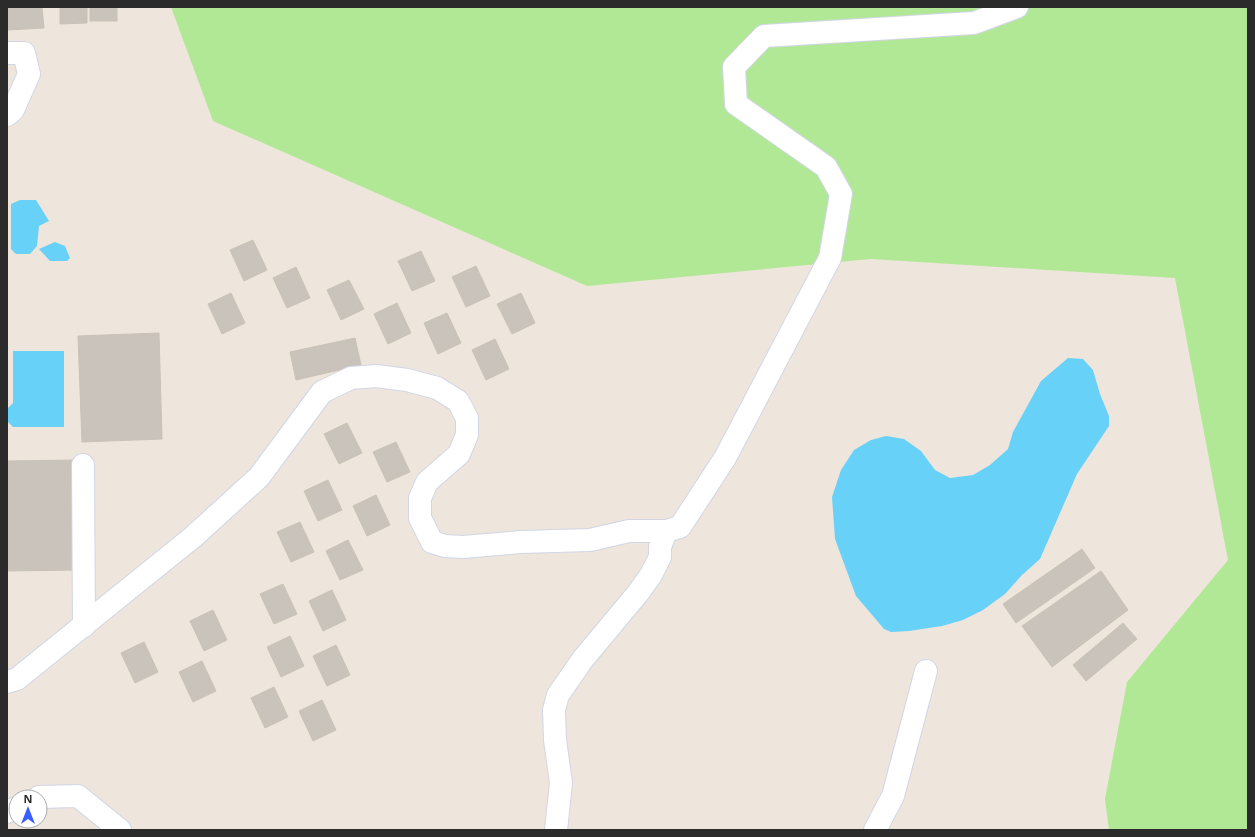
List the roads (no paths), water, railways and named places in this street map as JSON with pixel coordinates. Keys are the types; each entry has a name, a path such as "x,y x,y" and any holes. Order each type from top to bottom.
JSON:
{"street":[{"path":"7,682 17,678 84,626 193,537 259,477 322,392 351,378 376,376 407,380 437,388 458,401 467,418 467,435 459,454 427,482 420,498 420,518 432,542 445,546 463,547 521,542 590,540 629,531 666,531 680,527 725,458 830,258 841,194 826,167 736,104 734,67 764,36 974,23 1017,7"},
{"path":"7,53 24,53 28,74 13,110 7,115"},
{"path":"82,465 84,626"},
{"path":"556,830 561,783 555,740 554,710 558,695 582,659 634,598 651,575 660,557 660,547 666,531"},
{"path":"875,830 892,796 926,671"},
{"path":"48,797 78,796 120,830"}],"water":[{"path":"20,200 36,200 49,221 39,226 37,246 30,254 16,254 11,249 11,204"},
{"path":"55,242 65,246 70,258 67,261 50,261 39,249"},
{"path":"13,351 64,351 64,427 13,427 7,421 7,409 13,403"},
{"path":"1068,358 1083,359 1093,370 1100,394 1109,416 1109,426 1077,474 1040,559 1022,575 1005,594 983,610 963,620 942,626 909,631 891,632 884,629 856,596 835,539 832,497 841,470 854,450 871,440 886,436 904,439 921,451 935,470 950,478 973,475 990,465 1008,449 1013,432 1041,381"}]}
